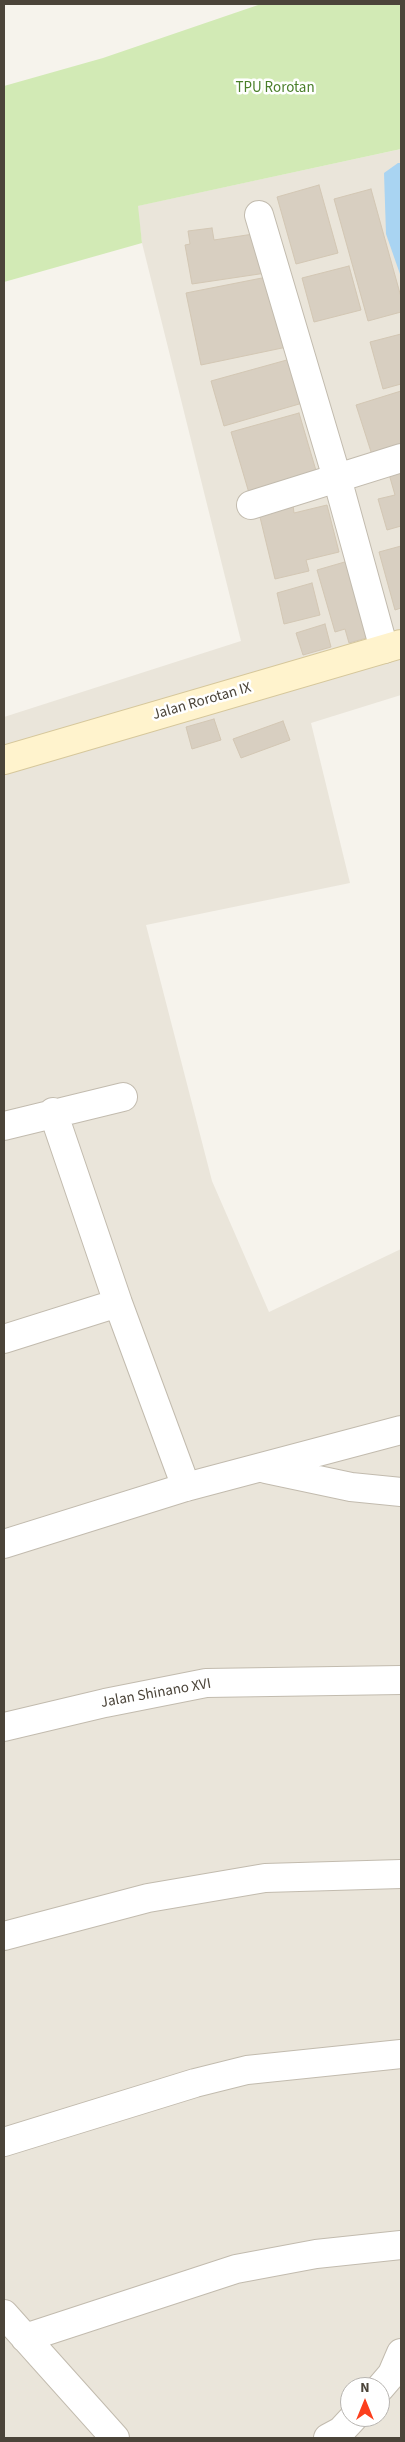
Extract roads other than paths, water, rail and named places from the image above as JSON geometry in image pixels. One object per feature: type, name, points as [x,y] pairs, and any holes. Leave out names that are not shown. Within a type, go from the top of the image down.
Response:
[{"type":"street","points":[[259,215],[337,478],[393,646]]},
{"type":"street","points":[[251,505],[401,458]]},
{"type":"street","name":"Jalan Rorotan IX","points":[[4,760],[393,646]]},
{"type":"street","points":[[4,1126],[53,1112],[123,1097]]},
{"type":"street","points":[[53,1112],[118,1304],[186,1487]]},
{"type":"street","points":[[4,1338],[118,1304]]},
{"type":"street","points":[[4,1544],[186,1487],[401,1430]]},
{"type":"street","points":[[262,1468],[351,1487],[401,1492]]},
{"type":"street","name":"Jalan Shinano XVI","points":[[4,1727],[105,1703],[206,1683],[401,1680]]},
{"type":"street","points":[[4,1936],[148,1898],[265,1878],[401,1874]]},
{"type":"street","points":[[4,2142],[195,2083],[247,2070],[401,2054]]},
{"type":"street","points":[[26,2338],[236,2269],[316,2254],[401,2245]]},
{"type":"street","points":[[4,2314],[115,2438]]},
{"type":"street","points":[[389,2377],[401,2353]]},
{"type":"street","points":[[328,2438],[345,2427]]},
{"type":"water","points":[[398,163],[401,163],[401,277],[386,234],[384,173]]},
{"type":"park label","name":"TPU Rorotan","points":[[275,89]]}]
